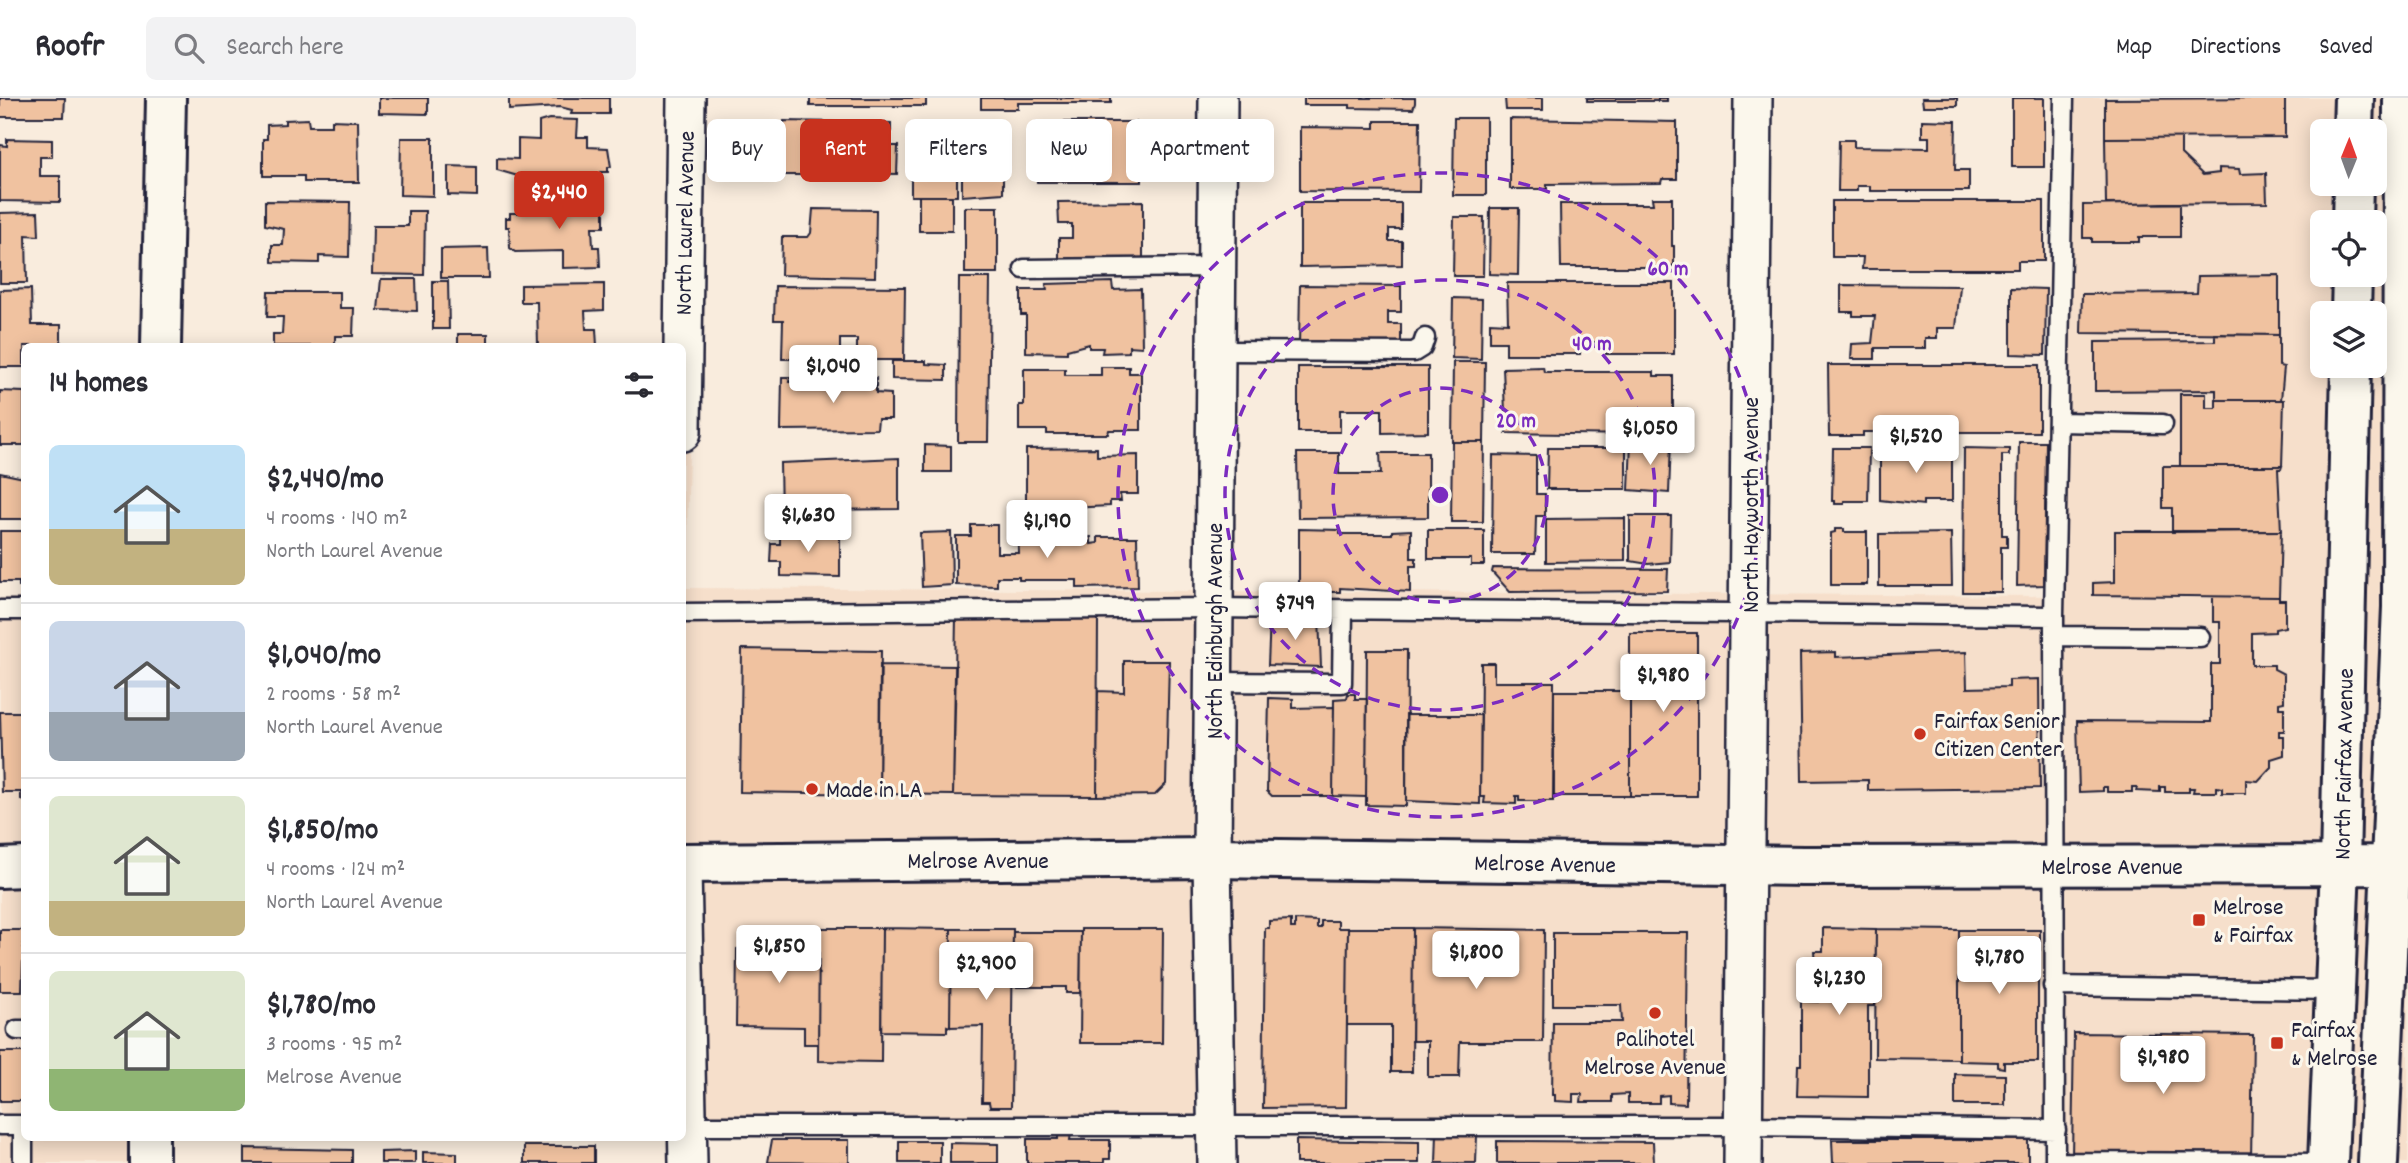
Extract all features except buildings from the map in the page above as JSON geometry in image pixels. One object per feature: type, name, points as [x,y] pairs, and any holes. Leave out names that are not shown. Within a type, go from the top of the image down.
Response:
[{"type":"main road","points":[[160,343],[166,98]]},
{"type":"main road","points":[[2353,119],[2354,98]]},
{"type":"main road","name":"North Fairfax Avenue","points":[[2378,1163],[2400,865],[2405,607],[2406,295],[2403,98]]},
{"type":"main road","name":"North Fairfax Avenue","points":[[2328,1163],[2340,865],[2351,378]]},
{"type":"main road","name":"Melrose Avenue","points":[[686,863],[1212,858],[2053,867],[2400,865]]},
{"type":"main road","points":[[0,868],[21,867]]},
{"type":"main road","points":[[149,1141],[149,1163]]},
{"type":"street","name":"North Laurel Avenue","points":[[683,343],[686,98]]},
{"type":"street","name":"North Edinburgh Avenue","points":[[1217,1163],[1212,858],[1218,98]]},
{"type":"street","name":"North Hayworth Avenue","points":[[1743,1163],[1753,98]]},
{"type":"street","points":[[686,1126],[688,1163]]},
{"type":"lane","points":[[2064,98],[2054,616],[2055,1163],[2328,1163]]},
{"type":"lane","points":[[1024,269],[1217,267]]},
{"type":"lane","points":[[1216,351],[1414,352],[1422,347],[1425,338]]},
{"type":"lane","points":[[2058,422],[2163,424]]},
{"type":"lane","points":[[686,613],[1214,608],[2054,616]]},
{"type":"lane","points":[[0,610],[21,610]]},
{"type":"lane","points":[[1213,682],[1342,683],[1343,610]]},
{"type":"lane","points":[[2054,636],[2200,637]]},
{"type":"lane","points":[[2053,986],[2334,990]]},
{"type":"lane","points":[[0,1125],[21,1125]]},
{"type":"lane","points":[[686,1126],[1744,1126],[2056,1130]]},
{"type":"lane","points":[[23,1163],[24,1141]]},
{"type":"shaded area","points":[[2062,98],[2408,98],[2408,1163],[2049,1163],[2050,1129],[686,1129],[686,588],[2058,596]]},
{"type":"shaded area","points":[[686,365],[691,365],[686,588]]},
{"type":"shaded area","points":[[0,598],[21,598],[21,1141],[152,1141],[152,1163],[0,1163]]},
{"type":"place","name":"Fairfax Senior Citizen Center","points":[[1920,734]]},
{"type":"place","name":"Made in LA","points":[[812,789]]},
{"type":"place","name":"Melrose & Fairfax","points":[[2199,920]]},
{"type":"place","name":"Palihotel Melrose Avenue","points":[[1655,1013]]},
{"type":"place","name":"Fairfax & Melrose","points":[[2277,1043]]}]
